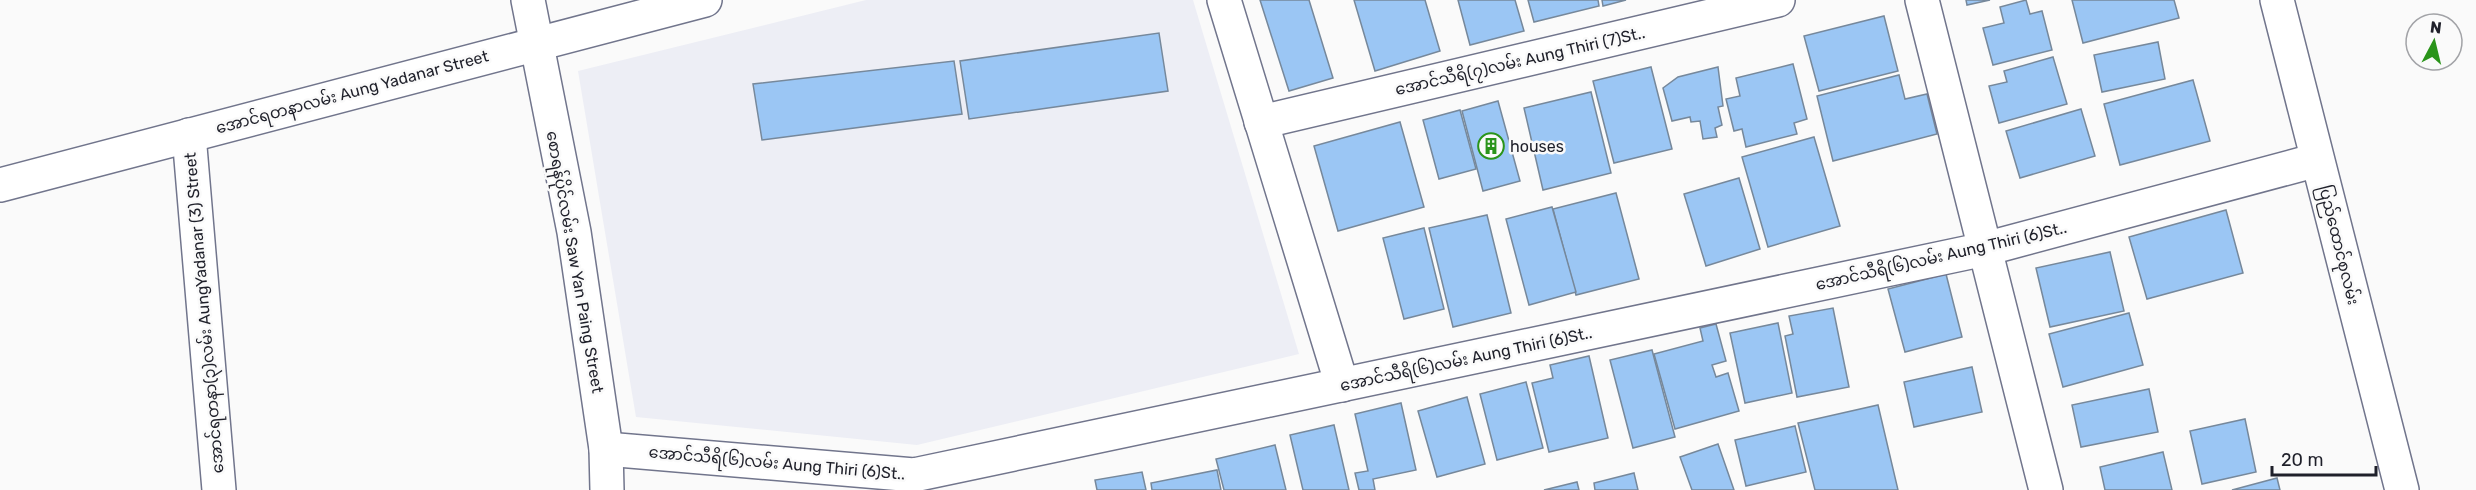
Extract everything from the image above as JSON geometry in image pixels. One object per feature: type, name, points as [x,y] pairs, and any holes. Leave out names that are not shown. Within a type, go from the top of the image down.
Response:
[{"type":"street","name":"စောရန်ပိုင်လမ်း Saw Yan Paing Street","points":[[528,0],[574,232],[606,449],[607,490]]},
{"type":"street","name":"အောင်ရတနာလမ်း Aung Yadanar Street","points":[[0,185],[705,0]]},
{"type":"street","points":[[1224,0],[1342,385]]},
{"type":"street","name":"အောင်သီရိ(၇)လမ်း Aung Thiri (7)St..","points":[[1262,122],[1778,0]]},
{"type":"street","points":[[1922,0],[2046,490]]},
{"type":"street","name":"ပြည်ထောင်စုလမ်း","points":[[2277,0],[2402,490]]},
{"type":"street","name":"အောင်ရတနာ(၃)လမ်း AungYadanar (3) Street","points":[[189,135],[219,490]]},
{"type":"street","name":"အောင်သီရိ(၆)လမ်း Aung Thiri (6)St..","points":[[606,449],[915,483],[1342,385],[1985,249],[2317,160]]},
{"type":"shaded area","points":[[866,0],[1193,0],[1299,354],[917,445],[636,417],[578,71]]},
{"type":"building","points":[[1260,0],[1309,0],[1333,78],[1289,91]]},
{"type":"building","points":[[1354,0],[1425,0],[1440,51],[1375,71]]},
{"type":"building","points":[[1458,0],[1515,0],[1524,31],[1470,45]]},
{"type":"building","points":[[1528,0],[1598,0],[1599,6],[1534,22]]},
{"type":"building","points":[[1602,0],[1626,0],[1603,6]]},
{"type":"building","points":[[1966,0],[1990,0],[1967,5]]},
{"type":"building","points":[[2026,0],[2030,14],[2042,11],[2052,50],[1993,65],[1983,28],[2004,23],[2000,7]]},
{"type":"building","points":[[2072,0],[2174,0],[2179,18],[2083,43]]},
{"type":"building","points":[[1884,16],[1898,71],[1819,91],[1804,36]]},
{"type":"building","points":[[1159,33],[1168,91],[969,119],[960,61]]},
{"type":"building","points":[[2158,42],[2165,79],[2102,92],[2094,55]]},
{"type":"building","points":[[2053,57],[2067,104],[1999,123],[1989,86],[2007,82],[2004,71]]},
{"type":"building","points":[[954,61],[962,114],[762,140],[753,84]]},
{"type":"building","points":[[1793,64],[1807,119],[1794,123],[1797,134],[1746,147],[1742,129],[1734,131],[1726,99],[1740,96],[1736,78]]},
{"type":"building","points":[[1651,67],[1672,149],[1614,163],[1593,81]]},
{"type":"building","points":[[1718,67],[1723,106],[1718,107],[1722,125],[1715,128],[1717,137],[1703,139],[1700,121],[1691,122],[1690,117],[1672,121],[1663,88],[1678,77]]},
{"type":"building","points":[[1899,75],[1905,99],[1927,94],[1937,134],[1833,161],[1817,96]]},
{"type":"building","points":[[2193,80],[2210,141],[2120,165],[2104,104]]},
{"type":"building","points":[[1591,92],[1611,173],[1543,190],[1524,108]]},
{"type":"building","name":"houses","points":[[1498,101],[1520,181],[1483,191],[1462,111]]},
{"type":"building","points":[[2081,109],[2095,156],[2020,178],[2006,131]]},
{"type":"building","points":[[1460,110],[1476,169],[1439,179],[1423,120]]},
{"type":"building","points":[[1400,122],[1424,207],[1338,231],[1314,146]]},
{"type":"building","points":[[1814,137],[1840,226],[1768,247],[1742,157]]},
{"type":"building","points":[[1739,178],[1760,249],[1706,266],[1684,194]]},
{"type":"building","points":[[1616,193],[1639,279],[1576,295],[1553,209]]},
{"type":"building","points":[[1552,207],[1576,292],[1529,305],[1506,219]]},
{"type":"building","points":[[2226,210],[2243,273],[2147,299],[2129,237]]},
{"type":"building","points":[[1487,215],[1511,313],[1453,327],[1429,228]]},
{"type":"building","points":[[1424,228],[1444,309],[1404,319],[1383,238]]},
{"type":"building","points":[[2110,252],[2124,311],[2050,327],[2036,268]]},
{"type":"building","points":[[1946,274],[1962,337],[1905,352],[1888,289]]},
{"type":"building","points":[[1833,308],[1849,387],[1797,397],[1785,336],[1793,334],[1789,316]]},
{"type":"building","points":[[2129,313],[2143,365],[2063,387],[2049,334]]},
{"type":"building","points":[[1778,323],[1792,393],[1745,403],[1730,333]]},
{"type":"building","points":[[1716,324],[1726,361],[1712,365],[1716,377],[1728,373],[1739,411],[1675,429],[1654,354],[1703,341],[1700,328]]},
{"type":"building","points":[[1652,350],[1675,437],[1633,448],[1610,360]]},
{"type":"building","points":[[1589,356],[1608,438],[1549,452],[1532,383],[1553,378],[1550,365]]},
{"type":"building","points":[[1972,367],[1982,412],[1914,427],[1904,382]]},
{"type":"building","points":[[1526,382],[1543,448],[1497,460],[1480,394]]},
{"type":"building","points":[[2149,389],[2158,432],[2081,447],[2072,405]]},
{"type":"building","points":[[1467,397],[1485,464],[1437,477],[1418,411]]},
{"type":"building","points":[[1401,403],[1416,470],[1373,479],[1375,490],[1359,490],[1355,473],[1368,471],[1355,414]]},
{"type":"building","points":[[1878,405],[1898,490],[1815,490],[1798,423]]},
{"type":"building","points":[[2245,419],[2256,472],[2202,484],[2190,431]]},
{"type":"building","points":[[1334,425],[1349,490],[1303,490],[1290,435]]},
{"type":"building","points":[[1795,426],[1806,472],[1746,486],[1735,440]]},
{"type":"building","points":[[1718,444],[1734,490],[1692,490],[1680,457]]},
{"type":"building","points":[[1275,445],[1286,490],[1224,490],[1216,459]]},
{"type":"building","points":[[2163,452],[2172,490],[2105,490],[2100,467]]},
{"type":"building","points":[[1217,470],[1221,490],[1152,490],[1151,483]]},
{"type":"building","points":[[1142,472],[1146,490],[1097,490],[1095,480]]},
{"type":"building","points":[[1634,473],[1638,490],[1595,490],[1594,483]]},
{"type":"building","points":[[2277,478],[2280,490],[2232,490]]},
{"type":"building","points":[[1577,482],[1579,490],[1544,490]]},
{"type":"place","name":"houses","points":[[1491,146]]}]
